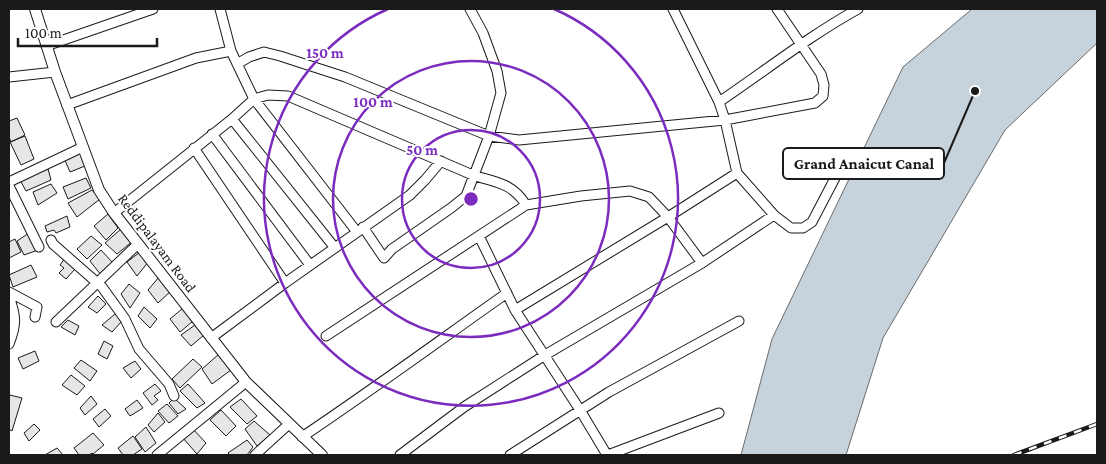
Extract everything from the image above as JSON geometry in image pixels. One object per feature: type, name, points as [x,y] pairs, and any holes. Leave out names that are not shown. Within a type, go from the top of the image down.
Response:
[{"type":"street","name":"Reddipalayam Road","points":[[35,9],[67,106],[99,190],[114,213],[246,382],[322,455]]},
{"type":"street","points":[[46,46],[153,9]]},
{"type":"street","points":[[220,9],[231,51],[254,99],[384,258],[392,249],[466,196],[489,136],[501,93],[497,71],[483,33],[470,9]]},
{"type":"street","points":[[673,9],[719,102],[737,172],[774,215],[791,228],[803,228],[812,222],[846,157]]},
{"type":"street","points":[[237,64],[248,57],[264,52],[280,56],[345,77],[489,136],[519,140],[725,120],[815,103],[824,96],[821,74],[777,9]]},
{"type":"street","points":[[719,102],[767,70],[801,44],[858,9]]},
{"type":"street","points":[[67,106],[196,58],[231,51]]},
{"type":"street","points":[[9,76],[55,72]]},
{"type":"street","points":[[114,213],[232,119],[254,99],[268,95],[288,96],[475,176],[507,185],[520,195],[526,205]]},
{"type":"street","points":[[232,119],[335,248]]},
{"type":"street","points":[[212,134],[310,265]]},
{"type":"street","points":[[9,182],[83,147]]},
{"type":"street","points":[[194,148],[285,283]]},
{"type":"street","points":[[211,338],[310,265],[410,195],[426,180],[441,161]]},
{"type":"street","points":[[515,310],[668,217],[737,172]]},
{"type":"street","points":[[9,186],[39,247]]},
{"type":"street","points":[[326,336],[526,205],[630,190],[649,196],[668,217],[702,264]]},
{"type":"street","points":[[400,455],[464,407],[545,355],[702,264],[774,215]]},
{"type":"street","points":[[479,236],[515,310],[608,455],[719,413]]},
{"type":"street","points":[[51,240],[53,244],[98,283],[125,318],[139,349],[169,384],[174,396]]},
{"type":"street","points":[[56,322],[138,244]]},
{"type":"street","points":[[9,292],[37,307],[36,317]]},
{"type":"street","points":[[302,437],[373,390],[421,353],[507,293]]},
{"type":"street","points":[[9,296],[13,334],[9,344]]},
{"type":"street","points":[[510,455],[609,392],[739,321]]},
{"type":"street","points":[[156,455],[246,382]]},
{"type":"street","points":[[254,455],[289,424]]},
{"type":"shaded area","points":[[972,9],[1097,9],[1097,43],[1005,130],[883,338],[846,455],[741,455],[772,339],[903,67]]},
{"type":"building","points":[[17,118],[25,135],[11,142],[9,137],[9,121]]},
{"type":"building","points":[[25,136],[34,159],[21,165],[10,142]]},
{"type":"building","points":[[80,151],[85,166],[70,172],[64,158]]},
{"type":"building","points":[[48,169],[51,180],[26,191],[20,180]]},
{"type":"building","points":[[86,178],[91,188],[68,199],[63,187]]},
{"type":"building","points":[[51,184],[57,193],[38,205],[33,192]]},
{"type":"building","points":[[92,190],[100,199],[77,217],[68,203]]},
{"type":"building","points":[[108,214],[118,228],[106,240],[94,226]]},
{"type":"building","points":[[67,216],[70,227],[56,233],[54,230],[47,232],[45,226]]},
{"type":"building","points":[[121,229],[133,241],[117,254],[105,243]]},
{"type":"building","points":[[29,233],[38,250],[24,255],[17,241]]},
{"type":"building","points":[[91,236],[102,245],[87,259],[77,249]]},
{"type":"building","points":[[15,239],[21,252],[9,258],[9,242]]},
{"type":"building","points":[[101,250],[113,263],[101,275],[90,261]]},
{"type":"building","points":[[140,252],[149,261],[137,276],[127,262]]},
{"type":"building","points":[[65,258],[76,268],[66,279],[59,273],[64,268],[60,265]]},
{"type":"building","points":[[31,265],[37,277],[13,287],[9,275]]},
{"type":"building","points":[[159,277],[171,291],[158,303],[148,290]]},
{"type":"building","points":[[129,284],[140,293],[130,308],[121,294]]},
{"type":"building","points":[[98,296],[106,304],[97,313],[88,307]]},
{"type":"building","points":[[144,307],[157,319],[150,328],[138,316]]},
{"type":"building","points":[[183,308],[193,321],[180,332],[170,319]]},
{"type":"building","points":[[115,314],[122,321],[112,332],[102,325]]},
{"type":"building","points":[[68,320],[79,326],[75,335],[61,327]]},
{"type":"building","points":[[195,325],[204,335],[191,346],[181,335]]},
{"type":"building","points":[[104,341],[113,346],[107,359],[98,354]]},
{"type":"building","points":[[35,351],[39,361],[23,369],[18,358]]},
{"type":"building","points":[[219,354],[231,370],[212,384],[202,369]]},
{"type":"building","points":[[193,359],[202,367],[180,388],[172,379]]},
{"type":"building","points":[[81,360],[97,371],[90,381],[74,368]]},
{"type":"building","points":[[135,361],[141,369],[131,378],[123,368]]},
{"type":"building","points":[[71,375],[85,386],[77,395],[62,385]]},
{"type":"building","points":[[155,384],[161,391],[154,396],[158,400],[152,405],[143,393]]},
{"type":"building","points":[[188,384],[205,403],[197,408],[180,391]]},
{"type":"building","points":[[10,395],[22,398],[12,431],[9,429]]},
{"type":"building","points":[[91,396],[97,404],[85,415],[80,408]]},
{"type":"building","points":[[174,398],[186,409],[178,414],[169,403]]},
{"type":"building","points":[[241,399],[257,416],[247,424],[230,407]]},
{"type":"building","points":[[137,400],[143,408],[130,416],[125,409]]},
{"type":"building","points":[[167,404],[178,416],[169,423],[158,411]]},
{"type":"building","points":[[105,409],[111,416],[99,427],[93,419]]},
{"type":"building","points":[[221,410],[236,426],[226,436],[210,420]]},
{"type":"building","points":[[158,413],[165,422],[154,432],[148,425]]},
{"type":"building","points":[[254,421],[270,435],[257,446],[245,429]]},
{"type":"building","points":[[34,424],[40,430],[29,441],[24,433]]},
{"type":"building","points":[[146,427],[156,443],[145,452],[135,437]]},
{"type":"building","points":[[192,428],[206,443],[197,454],[182,437]]},
{"type":"building","points":[[93,433],[104,445],[93,454],[79,455],[74,448]]},
{"type":"building","points":[[133,436],[142,449],[133,455],[123,455],[118,448]]},
{"type":"building","points":[[247,440],[253,447],[247,455],[230,455],[228,453]]},
{"type":"building","points":[[57,448],[63,455],[45,455]]},
{"type":"railway","points":[[1014,455],[1097,424]]},
{"type":"place","name":"Grand Anaicut Canal","points":[[975,91]]}]
